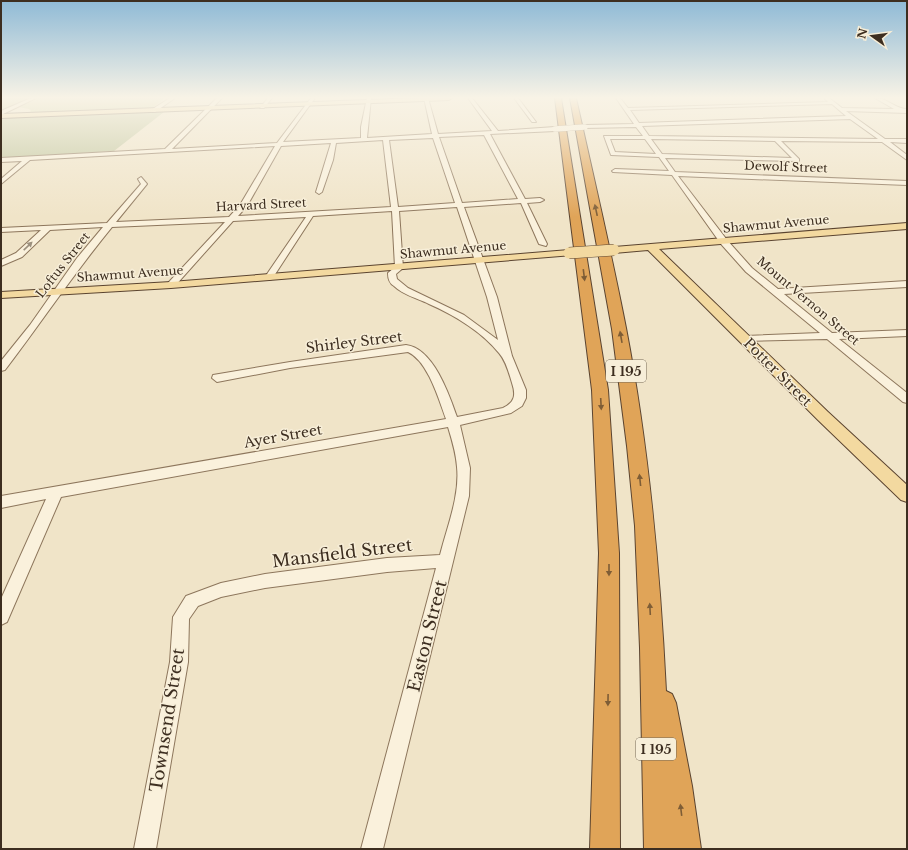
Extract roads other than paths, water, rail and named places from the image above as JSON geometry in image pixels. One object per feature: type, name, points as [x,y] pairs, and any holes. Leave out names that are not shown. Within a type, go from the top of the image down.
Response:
[{"type":"highway","name":"I 195","points":[[564,138],[600,390],[609,553],[605,849]]},
{"type":"highway","name":"I 195","points":[[581,138],[619,329],[629,393],[645,526],[652,648],[659,849]]},
{"type":"highway","points":[[652,648],[678,786],[686,849]]},
{"type":"highway","points":[[600,849],[606,784]]},
{"type":"main road","name":"Shawmut Avenue","points":[[1,295],[171,285],[399,268],[907,226]]},
{"type":"main road","name":"Potter Street","points":[[651,247],[907,496]]},
{"type":"street","points":[[168,150],[180,138]]},
{"type":"street","points":[[171,285],[244,206],[283,138]]},
{"type":"street","points":[[386,138],[395,209],[399,268],[392,274],[396,284],[458,316],[489,338],[507,357]]},
{"type":"street","points":[[1,160],[391,138]]},
{"type":"street","points":[[436,138],[478,261],[492,296],[507,357]]},
{"type":"street","points":[[489,138],[523,201],[543,244]]},
{"type":"street","points":[[606,138],[613,154],[797,160],[776,139]]},
{"type":"street","name":"Mount Vernon Street","points":[[648,138],[724,242],[749,270],[829,337],[907,399]]},
{"type":"street","points":[[690,138],[907,141]]},
{"type":"street","points":[[879,138],[907,158]]},
{"type":"street","points":[[319,192],[330,160],[334,141]]},
{"type":"street","points":[[1,182],[29,158]]},
{"type":"street","name":"Dewolf Street","points":[[615,171],[907,183]]},
{"type":"street","name":"Loftus Street","points":[[1,368],[33,327],[56,292],[80,260],[144,184],[141,179]]},
{"type":"street","name":"Harvard Street","points":[[1,230],[232,219],[540,200]]},
{"type":"street","points":[[269,277],[311,214]]},
{"type":"street","points":[[1,263],[19,255],[48,228]]},
{"type":"street","points":[[775,292],[907,284]]},
{"type":"street","points":[[746,339],[907,333]]},
{"type":"street","name":"Shirley Street","points":[[217,378],[290,365],[399,349],[410,349],[421,356],[431,369],[452,422]]},
{"type":"street","name":"Ayer Street","points":[[1,502],[497,414],[518,404],[521,399],[519,386],[507,357]]},
{"type":"street","name":"Easton Street","points":[[372,849],[413,693],[445,561],[460,511],[464,481],[462,458],[452,422]]},
{"type":"street","points":[[1,617],[56,492]]},
{"type":"street","name":"Mansfield Street","points":[[244,585],[387,565],[445,561]]},
{"type":"street","name":"Townsend Street","points":[[145,849],[179,662],[181,616],[187,605],[197,597],[244,585]]}]
